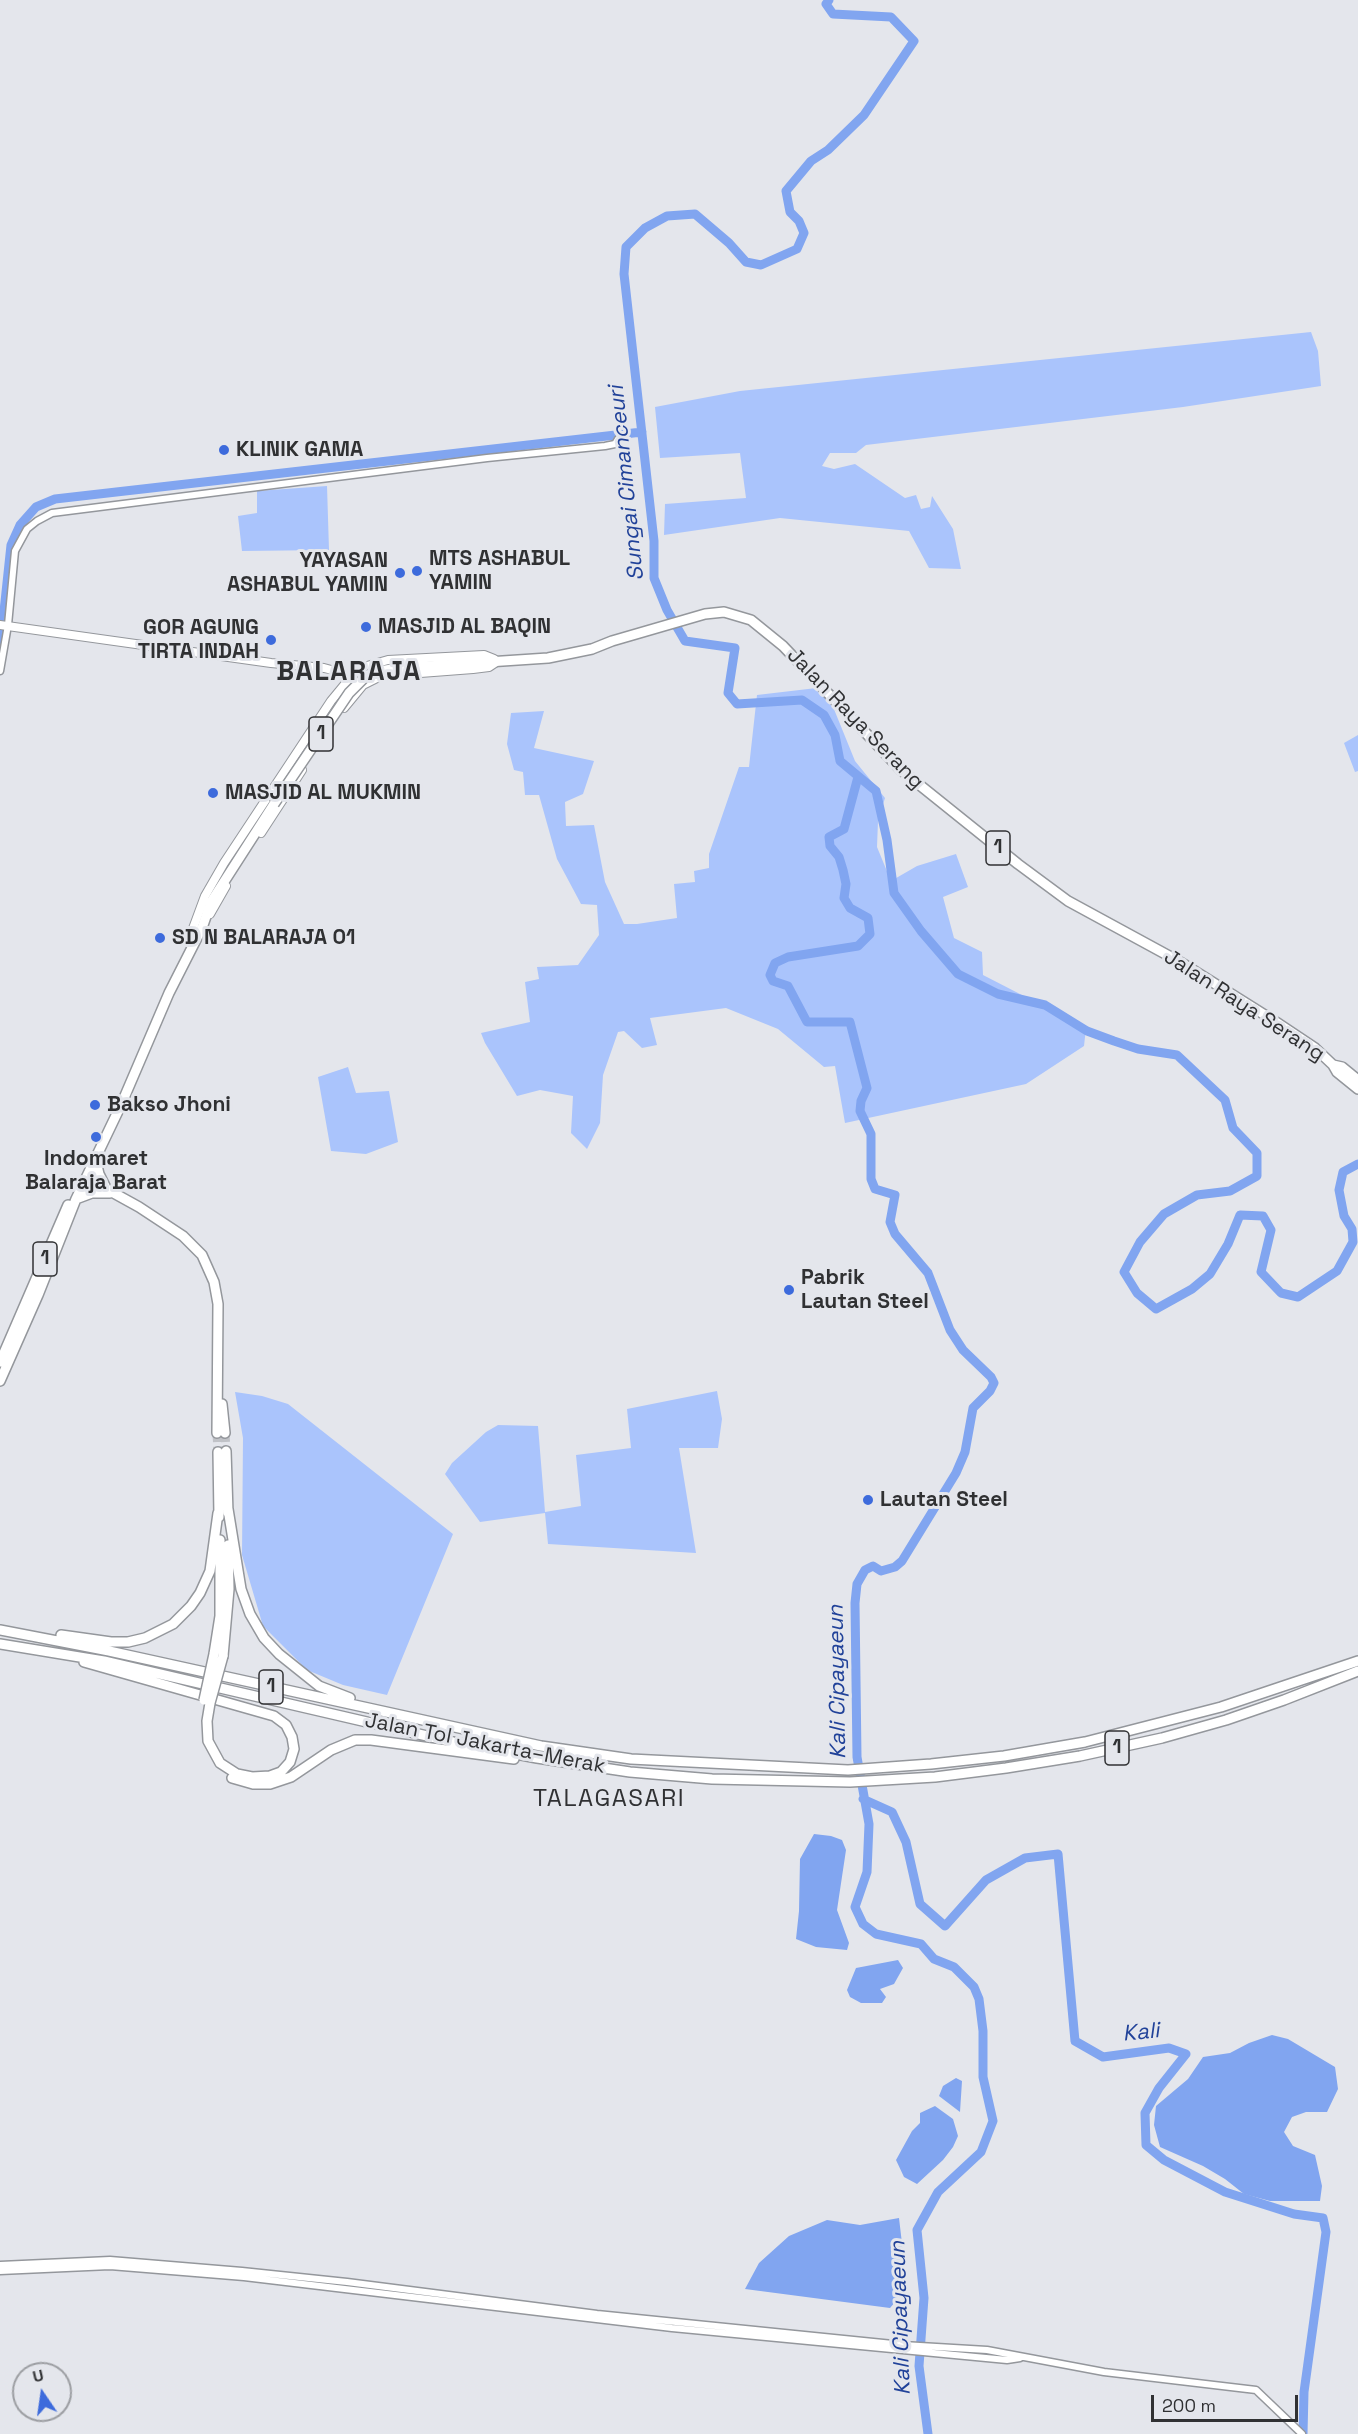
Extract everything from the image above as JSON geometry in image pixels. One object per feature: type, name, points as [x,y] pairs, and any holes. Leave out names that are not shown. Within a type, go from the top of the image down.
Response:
[{"type":"highway","name":"Jalan Raya Serang","points":[[0,1362],[209,901],[236,853],[354,680],[364,672],[383,665],[548,658],[690,619],[724,612],[751,620],[783,645],[901,770],[1018,864],[1068,901],[1217,984],[1315,1048],[1337,1072],[1358,1089]]},
{"type":"highway","name":"Jalan Raya Serang","points":[[1333,1065],[1342,1067],[1358,1080]]},
{"type":"highway","points":[[93,1159],[108,1190]]},
{"type":"highway","points":[[79,1191],[92,1193],[108,1190]]},
{"type":"highway","points":[[79,1191],[108,1190],[139,1207],[183,1236],[205,1261],[214,1282],[218,1304],[218,1384],[221,1433]]},
{"type":"highway","name":"Jalan Raya Serang","points":[[0,1381],[49,1258]]},
{"type":"highway","points":[[222,1451],[223,1511],[229,1589],[219,1655],[202,1731],[208,1755],[216,1765],[232,1778],[253,1784],[270,1784],[291,1776],[331,1750],[355,1740],[371,1740],[518,1760],[537,1758]]},
{"type":"highway","points":[[0,1630],[120,1642],[145,1638],[173,1624],[200,1593],[210,1570],[223,1511]]},
{"type":"highway","points":[[223,1511],[250,1614],[264,1638],[297,1670],[319,1686],[338,1695],[542,1746]]},
{"type":"highway","name":"Jalan Tol Jakarta–Merak","points":[[0,1630],[109,1651],[542,1746],[631,1759],[848,1770],[1004,1756],[1086,1742],[1221,1707],[1358,1660]]},
{"type":"highway","name":"Jalan Tol Jakarta–Merak","points":[[0,1644],[104,1661],[453,1742],[537,1758],[630,1772],[712,1779],[850,1782],[936,1777],[1080,1756],[1162,1738],[1284,1700],[1358,1671]]},
{"type":"highway","points":[[46,1651],[274,1716],[286,1725],[292,1737],[294,1749],[290,1762],[281,1772],[270,1776],[252,1777],[237,1773],[220,1763],[208,1741],[207,1702]]},
{"type":"highway","points":[[630,1772],[631,1759]]},
{"type":"main road","points":[[5,625],[335,670],[362,668],[377,662],[402,658],[484,656],[494,661],[489,667],[392,674],[372,679],[356,691],[230,879],[190,944]]},
{"type":"main road","points":[[190,944],[205,896],[331,701],[362,668]]},
{"type":"main road","points":[[335,670],[349,680],[356,691]]},
{"type":"main road","points":[[331,701],[334,710],[341,712]]},
{"type":"main road","points":[[275,788],[280,794],[287,793]]},
{"type":"street","points":[[0,671],[15,550],[27,529],[52,513],[487,458],[605,446],[615,444],[618,439]]},
{"type":"street","points":[[0,2265],[110,2260],[242,2271],[597,2314],[903,2347]]},
{"type":"street","points":[[0,2271],[110,2266],[244,2277],[545,2314],[921,2348],[1007,2360],[1023,2358],[1104,2372],[1256,2390],[1301,2433]]},
{"type":"shaded area","points":[[1311,332],[1318,351],[1321,386],[1183,407],[866,445],[856,453],[830,453],[822,466],[834,469],[855,464],[905,498],[916,495],[921,509],[930,507],[932,496],[953,529],[961,569],[929,568],[909,531],[780,518],[664,535],[665,504],[746,498],[740,453],[660,458],[655,407],[740,391]]},
{"type":"shaded area","points":[[327,486],[329,550],[242,551],[238,516],[257,513],[257,491]]},
{"type":"shaded area","points":[[825,687],[855,761],[885,798],[878,821],[877,847],[891,881],[917,866],[956,854],[968,887],[943,897],[954,938],[982,952],[983,975],[1086,1028],[1084,1046],[1026,1084],[845,1123],[835,1066],[824,1067],[778,1029],[726,1008],[650,1018],[657,1045],[642,1048],[624,1031],[618,1032],[603,1075],[600,1123],[587,1149],[571,1133],[573,1096],[540,1090],[517,1096],[481,1033],[530,1022],[525,982],[539,979],[537,967],[578,965],[599,935],[597,905],[581,904],[557,859],[539,795],[525,795],[523,772],[514,770],[507,744],[511,713],[544,711],[534,748],[594,761],[583,794],[565,802],[566,826],[594,825],[605,882],[624,924],[637,924],[677,918],[674,884],[695,882],[694,871],[709,868],[709,854],[739,767],[749,767],[757,695]]},
{"type":"shaded area","points":[[1358,735],[1358,771],[1355,772],[1344,743]]},
{"type":"shaded area","points":[[348,1067],[356,1093],[389,1091],[398,1142],[366,1154],[331,1151],[318,1077]]},
{"type":"shaded area","points":[[717,1391],[722,1419],[718,1448],[679,1448],[696,1553],[548,1544],[545,1513],[480,1522],[445,1474],[452,1463],[486,1432],[498,1425],[538,1426],[545,1512],[581,1506],[576,1455],[631,1448],[627,1409]]},
{"type":"shaded area","points":[[235,1392],[262,1396],[288,1404],[453,1534],[387,1695],[343,1685],[307,1670],[263,1626],[242,1555],[243,1438]]},
{"type":"shaded area","points":[[814,1834],[842,1840],[846,1850],[837,1910],[849,1943],[847,1950],[816,1947],[796,1939],[800,1859]]},
{"type":"shaded area","points":[[898,1960],[903,1968],[894,1984],[880,1989],[886,1997],[882,2003],[861,2003],[850,1997],[847,1990],[856,1968]]},
{"type":"shaded area","points":[[1272,2035],[1288,2039],[1335,2067],[1338,2089],[1327,2112],[1306,2112],[1292,2117],[1284,2132],[1293,2146],[1315,2155],[1322,2186],[1320,2201],[1270,2201],[1244,2194],[1203,2166],[1160,2147],[1154,2125],[1156,2106],[1188,2079],[1203,2057],[1230,2053]]},
{"type":"shaded area","points":[[956,2078],[962,2081],[960,2112],[939,2096],[943,2086]]},
{"type":"shaded area","points":[[935,2106],[953,2119],[958,2136],[943,2160],[917,2184],[904,2177],[896,2160],[912,2131],[920,2123],[920,2113]]},
{"type":"shaded area","points":[[899,2218],[903,2252],[901,2276],[896,2301],[890,2308],[745,2289],[759,2263],[789,2236],[827,2220],[860,2225]]},
{"type":"waterway","name":"Sungai Cimanceuri","points":[[829,0],[826,4],[833,14],[891,17],[914,41],[864,115],[828,150],[811,161],[786,191],[790,212],[799,221],[804,233],[797,249],[761,265],[746,262],[729,243],[695,214],[667,216],[645,228],[626,247],[624,274],[654,541],[654,578],[667,610],[685,641],[735,648],[728,693],[737,704],[802,700],[824,715],[835,735],[840,761],[876,791],[887,840],[894,893],[921,931],[958,974],[998,994],[1045,1005],[1087,1031],[1114,1041],[1138,1049],[1177,1055],[1225,1100],[1233,1128],[1257,1153],[1257,1176],[1230,1191],[1197,1195],[1164,1214],[1140,1242],[1124,1272],[1137,1293],[1156,1309],[1192,1289],[1210,1274],[1228,1244],[1240,1215],[1263,1216],[1271,1230],[1261,1272],[1281,1293],[1298,1297],[1337,1271],[1353,1242],[1352,1229],[1344,1216],[1339,1190],[1343,1172],[1358,1164]]},
{"type":"waterway","points":[[0,649],[11,545],[20,525],[36,507],[55,499],[642,432]]},
{"type":"waterway","name":"Kali Cipayaeun","points":[[858,777],[844,829],[829,837],[830,846],[839,857],[843,870],[846,884],[844,898],[850,908],[868,918],[870,934],[858,946],[788,957],[775,963],[770,975],[773,981],[788,986],[807,1022],[850,1022],[867,1088],[861,1101],[860,1111],[871,1134],[871,1179],[875,1189],[895,1195],[890,1222],[895,1234],[928,1273],[950,1330],[963,1350],[991,1377],[994,1383],[990,1391],[973,1408],[965,1452],[956,1473],[902,1561],[895,1567],[881,1571],[873,1566],[865,1570],[857,1584],[855,1603],[857,1757],[869,1824],[867,1872],[855,1907],[863,1924],[876,1934],[921,1944],[934,1959],[954,1967],[974,1987],[979,1999],[983,2031],[983,2077],[993,2121],[981,2152],[938,2192],[917,2230],[924,2298],[919,2366],[928,2434]]},
{"type":"waterway","name":"Kali","points":[[863,1799],[892,1812],[906,1842],[920,1904],[945,1926],[986,1880],[1025,1858],[1058,1854],[1075,2041],[1103,2057],[1169,2048],[1186,2054],[1159,2088],[1145,2113],[1146,2145],[1164,2160],[1225,2192],[1294,2214],[1323,2218],[1326,2232],[1304,2392],[1303,2434]]},
{"type":"tunnel","points":[[217,1433],[218,1452]]},
{"type":"tunnel","points":[[225,1433],[226,1451]]},
{"type":"place","name":"KLINIK GAMA","points":[[224,450]]},
{"type":"place","name":"MTS ASHABUL YAMIN","points":[[417,571]]},
{"type":"place","name":"YAYASAN ASHABUL YAMIN","points":[[400,573]]},
{"type":"place","name":"MASJID AL BAQIN","points":[[366,627]]},
{"type":"place","name":"GOR AGUNG TIRTA INDAH","points":[[271,640]]},
{"type":"place","name":"MASJID AL MUKMIN","points":[[213,793]]},
{"type":"place","name":"SD N BALARAJA 01","points":[[160,938]]},
{"type":"place","name":"Bakso Jhoni","points":[[95,1105]]},
{"type":"place","name":"Indomaret Balaraja Barat","points":[[96,1137]]},
{"type":"place","name":"Pabrik Lautan Steel","points":[[789,1290]]},
{"type":"place","name":"Lautan Steel","points":[[868,1500]]},
{"type":"district","name":"BALARAJA","points":[[349,673]]},
{"type":"district","name":"TALAGASARI","points":[[609,1799]]}]
